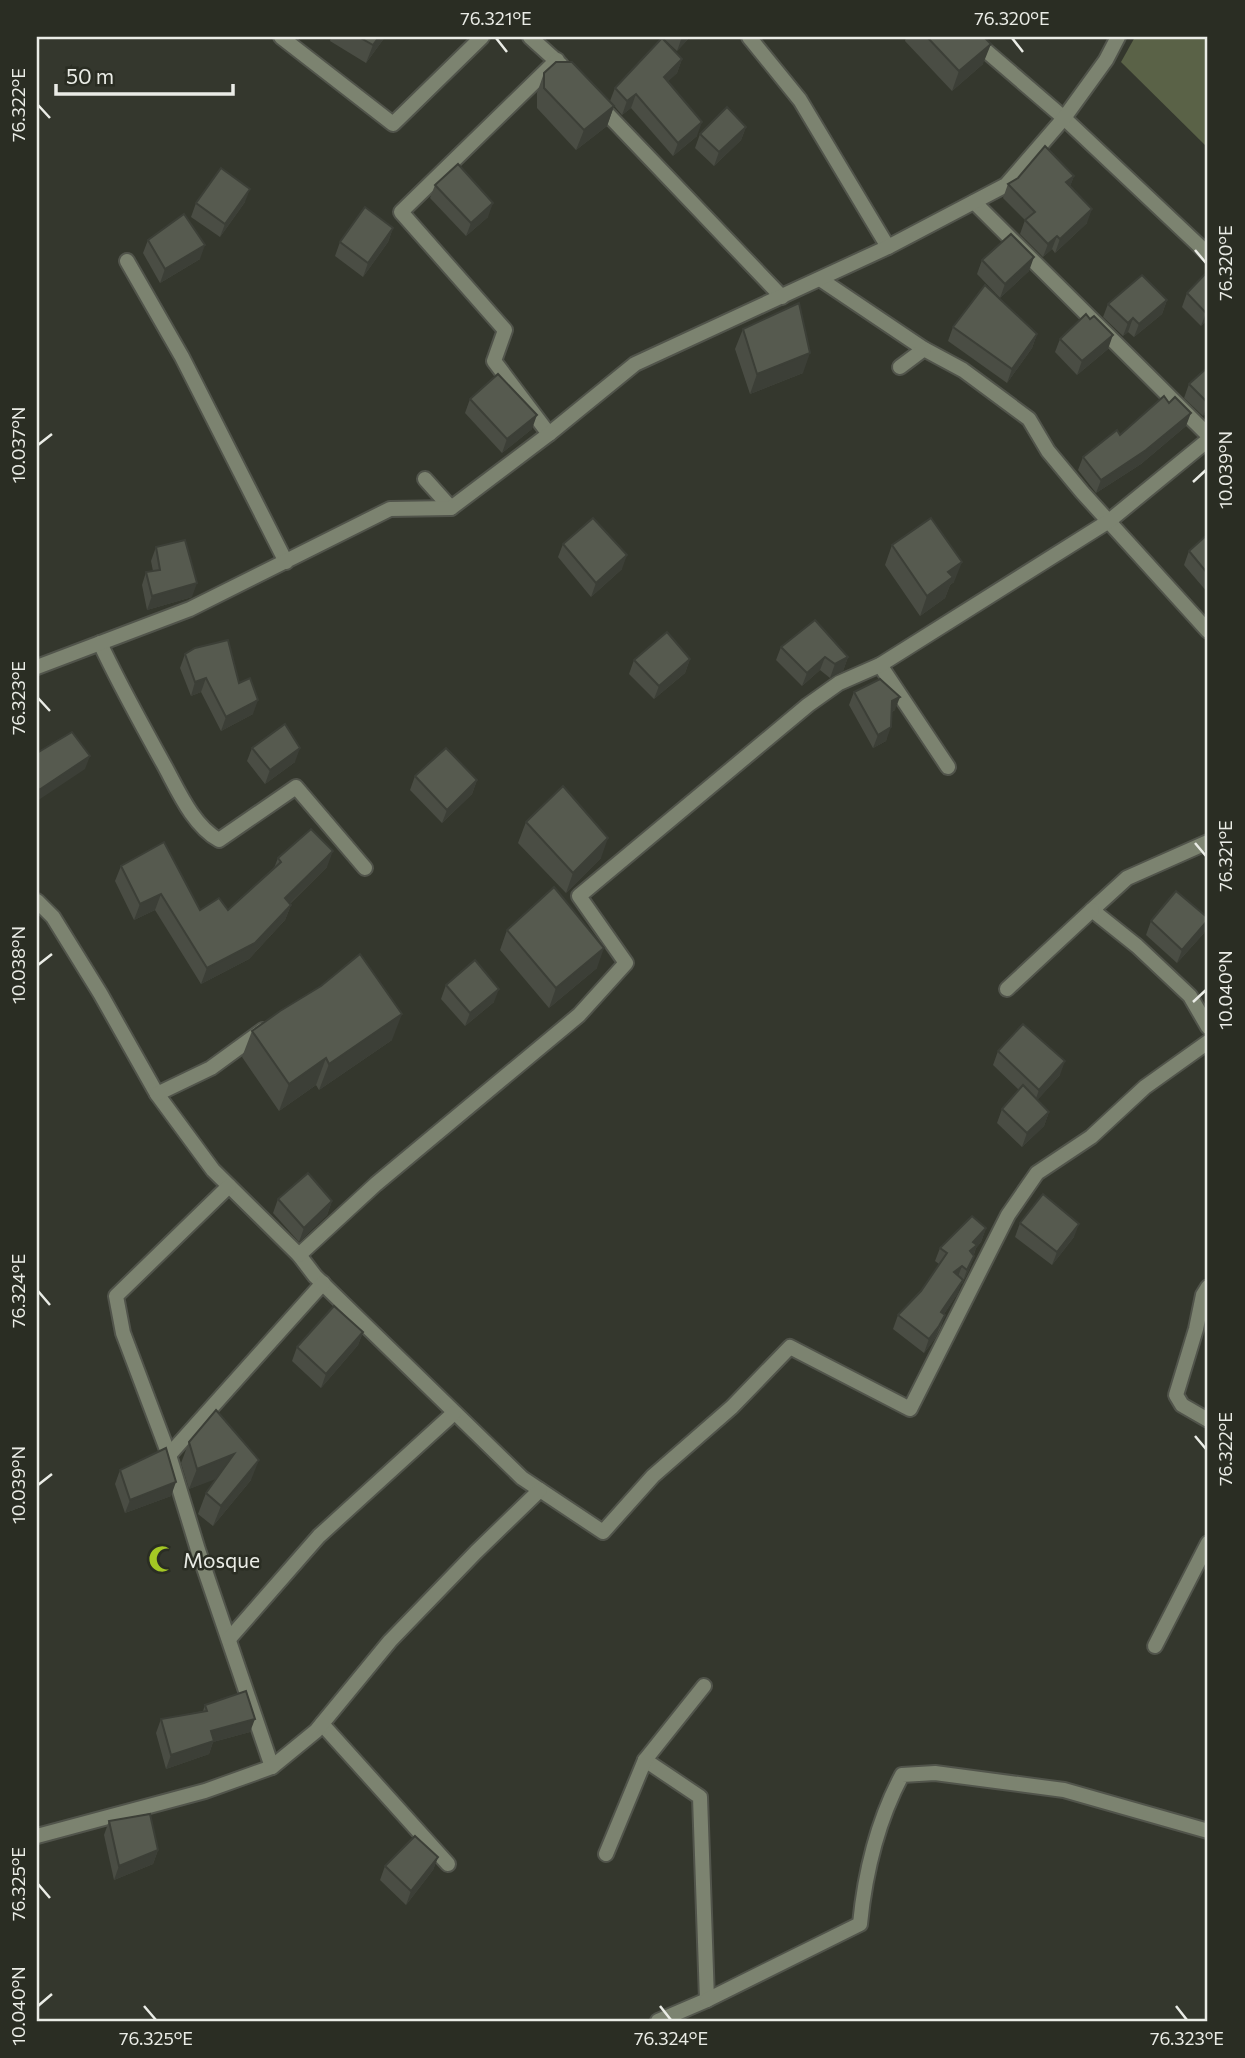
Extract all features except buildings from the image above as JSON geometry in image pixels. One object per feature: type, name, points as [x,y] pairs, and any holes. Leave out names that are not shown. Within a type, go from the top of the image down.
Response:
[{"type":"street","points":[[281,37],[393,124],[482,37]]},
{"type":"street","points":[[530,37],[557,60],[782,297]]},
{"type":"street","points":[[749,37],[800,100],[888,247]]},
{"type":"street","points":[[970,37],[1063,118],[1208,254]]},
{"type":"street","points":[[37,667],[190,609],[390,509],[451,508],[549,434],[635,364],[888,247],[1006,185],[1063,118],[1106,60],[1118,37]]},
{"type":"street","points":[[549,434],[494,362],[505,330],[401,212],[557,60]]},
{"type":"street","points":[[299,1255],[376,1184],[579,1015],[626,963],[579,896],[808,705],[839,683],[880,665],[1109,521],[1208,438],[974,202]]},
{"type":"street","points":[[127,261],[183,357],[286,562]]},
{"type":"street","points":[[820,279],[923,349],[963,370],[1029,419],[1048,451],[1109,521],[1205,622]]},
{"type":"street","points":[[900,367],[923,349]]},
{"type":"street","points":[[425,479],[451,508]]},
{"type":"street","points":[[100,643],[122,690],[188,808],[210,836],[219,840],[296,787],[365,868]]},
{"type":"street","points":[[880,665],[948,767]]},
{"type":"street","points":[[1007,989],[1126,878],[1208,842]]},
{"type":"street","points":[[37,901],[52,917],[100,992],[157,1094],[213,1170],[299,1255],[323,1283],[522,1478],[603,1532],[653,1476],[732,1407],[790,1347],[909,1409],[1007,1215],[1037,1173],[1091,1137],[1145,1087],[1208,1042]]},
{"type":"street","points":[[1092,909],[1137,946],[1190,996],[1208,1027]]},
{"type":"street","points":[[157,1094],[211,1068],[273,1023]]},
{"type":"street","points":[[229,1186],[116,1296],[123,1333],[169,1455],[272,1767]]},
{"type":"street","points":[[169,1455],[323,1283]]},
{"type":"street","points":[[1208,1287],[1203,1296],[1176,1395],[1182,1405],[1208,1420]]},
{"type":"street","points":[[229,1639],[319,1536],[454,1413]]},
{"type":"street","points":[[37,1836],[205,1791],[272,1767],[316,1731],[390,1641],[540,1490]]},
{"type":"street","points":[[1155,1646],[1208,1543]]},
{"type":"street","points":[[606,1854],[645,1760],[704,1686]]},
{"type":"street","points":[[322,1724],[448,1864]]},
{"type":"street","points":[[645,1760],[700,1797],[707,2000]]},
{"type":"street","points":[[658,2021],[707,2000],[860,1924],[864,1881],[892,1793],[902,1775],[935,1773],[1063,1790],[1208,1831]]},
{"type":"green space","points":[[1135,37],[1208,37],[1208,148],[1121,62]]},
{"type":"place","name":"Mosque","points":[[162,1559]]}]
